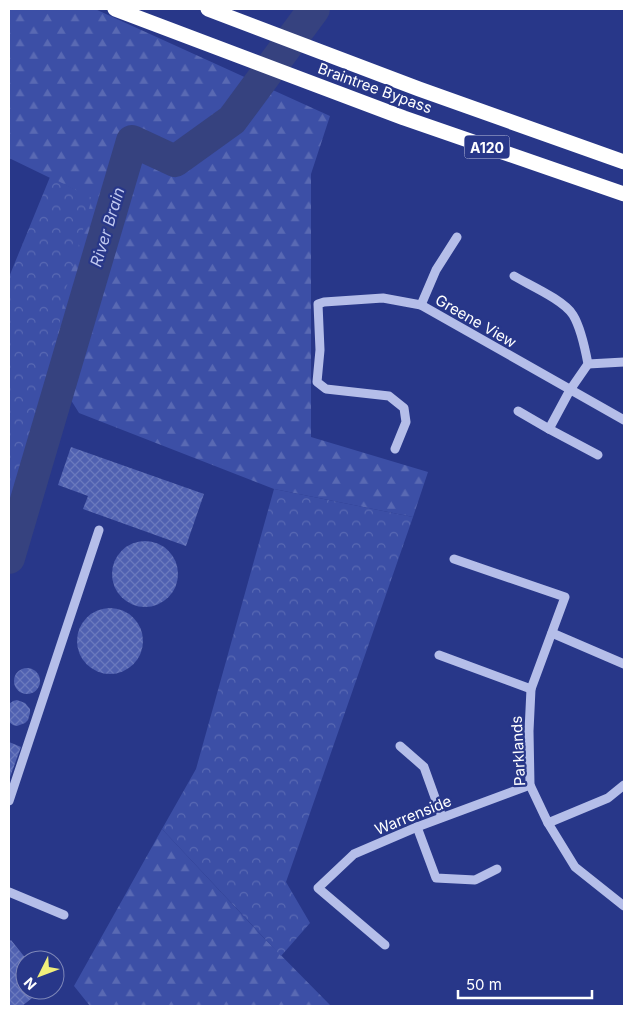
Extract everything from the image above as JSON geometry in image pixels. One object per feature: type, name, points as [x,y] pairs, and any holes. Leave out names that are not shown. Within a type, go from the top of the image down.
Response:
[{"type":"highway","name":"Braintree Bypass","points":[[115,9],[404,118],[624,194]]},
{"type":"highway","name":"Braintree Bypass","points":[[208,9],[419,89],[624,162]]},
{"type":"street","points":[[421,305],[436,270],[457,237]]},
{"type":"street","points":[[514,276],[562,303],[572,314],[584,346],[588,364],[570,390],[549,429]]},
{"type":"street","name":"Greene View","points":[[395,449],[406,422],[404,408],[389,396],[326,389],[317,382],[320,350],[318,304],[383,298],[421,305],[624,420]]},
{"type":"street","points":[[588,364],[624,362]]},
{"type":"street","points":[[518,411],[598,455]]},
{"type":"street","points":[[9,801],[99,530]]},
{"type":"street","name":"Parklands","points":[[454,559],[565,597],[531,689],[529,731],[530,785],[548,823],[575,867],[624,906]]},
{"type":"street","points":[[552,633],[624,664]]},
{"type":"street","points":[[439,654],[531,689]]},
{"type":"street","points":[[400,746],[424,767],[442,817]]},
{"type":"street","name":"Warrenside","points":[[385,945],[318,888],[354,854],[416,827],[530,785]]},
{"type":"street","points":[[548,823],[608,798],[624,785]]},
{"type":"street","points":[[416,827],[436,878],[475,880],[497,869]]},
{"type":"street","points":[[9,892],[64,915]]},
{"type":"green space","points":[[9,9],[95,9],[330,116],[311,174],[311,437],[428,472],[413,517],[274,489],[79,413],[51,368],[75,190],[9,158]]},
{"type":"green space","points":[[50,177],[92,198],[65,293],[42,420],[9,534],[9,277]]},
{"type":"green space","points":[[274,489],[413,517],[286,882],[310,923],[281,956],[162,829],[196,769]]},
{"type":"green space","points":[[162,829],[262,936],[331,1006],[90,1006],[74,986]]},
{"type":"building","points":[[71,447],[204,494],[186,546],[83,509],[88,496],[58,485]]},
{"type":"building","points":[[145,541],[158,543],[173,556],[176,561],[178,574],[176,587],[163,602],[158,605],[145,607],[132,605],[117,592],[114,587],[112,574],[114,561],[127,546],[132,543]]},
{"type":"building","points":[[110,608],[123,610],[133,618],[141,628],[143,641],[141,654],[133,664],[123,672],[110,674],[97,672],[87,664],[79,654],[77,641],[79,628],[87,618],[97,610]]},
{"type":"building","points":[[27,668],[36,672],[40,681],[36,690],[27,694],[18,690],[14,681],[18,672]]},
{"type":"building","points":[[17,700],[25,703],[30,709],[30,713],[25,723],[17,726],[9,722],[9,704]]},
{"type":"building","points":[[9,742],[21,747],[9,780]]},
{"type":"building","points":[[11,940],[19,950],[15,950],[15,1000],[30,1000],[22,1006],[9,1006],[9,942]]},
{"type":"waterway","name":"River Brain","points":[[9,558],[132,141],[175,161],[232,120],[314,9]]}]
